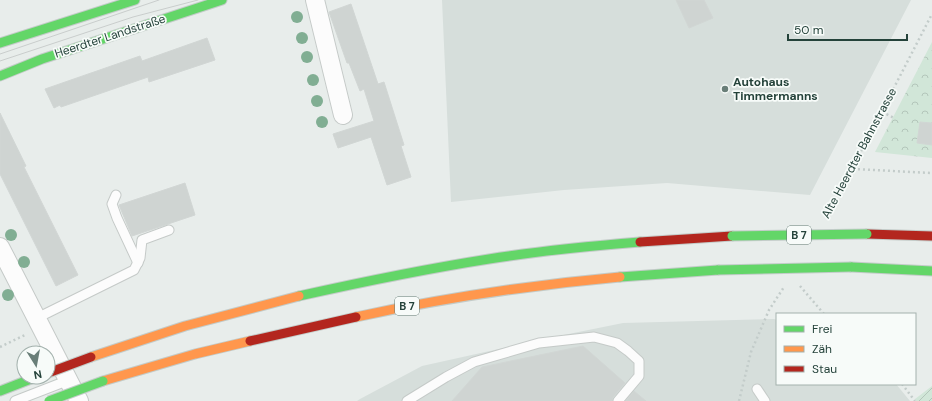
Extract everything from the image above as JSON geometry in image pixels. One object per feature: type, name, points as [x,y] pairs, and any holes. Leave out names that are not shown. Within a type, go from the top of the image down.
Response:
[{"type":"main road","points":[[0,43],[135,0]]},
{"type":"main road","name":"Heerdter Landstraße","points":[[0,76],[42,59],[222,0]]},
{"type":"main road","name":"B 7","points":[[56,370],[192,324],[289,298],[391,276],[490,259],[572,248],[656,240],[732,236],[867,234],[932,236]]},
{"type":"main road","name":"B 7","points":[[50,401],[104,381],[195,354],[297,329],[387,310],[486,292],[640,275],[718,270],[851,267],[932,271]]},
{"type":"main road","points":[[0,391],[16,385]]},
{"type":"street","points":[[315,0],[343,115]]},
{"type":"street","points":[[0,247],[79,401]]},
{"type":"lane","points":[[116,195],[112,204],[138,263]]},
{"type":"lane","points":[[39,322],[134,270],[140,258],[142,240],[169,230]]},
{"type":"lane","points":[[407,401],[474,362],[539,343],[594,337],[617,344],[628,350],[639,361],[639,376],[618,401]]},
{"type":"lane","points":[[15,401],[69,380]]},
{"type":"lane","points":[[757,389],[765,401]]},
{"type":"path","name":"Alte Heerdter Bahnstrasse","points":[[822,222],[852,169],[932,14]]},
{"type":"path","points":[[882,112],[894,118]]},
{"type":"path","points":[[852,169],[932,173]]},
{"type":"path","points":[[739,401],[751,352],[769,310],[787,280]]},
{"type":"path","points":[[799,285],[823,313]]},
{"type":"path","points":[[0,347],[39,322]]},
{"type":"path","points":[[903,385],[915,401]]},
{"type":"shaded area","points":[[442,0],[911,0],[810,195],[667,183],[564,190],[451,202]]},
{"type":"shaded area","points":[[774,319],[776,320],[776,385],[897,385],[910,401],[357,401],[422,366],[623,323]]},
{"type":"green space","points":[[932,42],[932,158],[875,152]]},
{"type":"green space","points":[[932,386],[932,401],[916,401],[915,399]]},
{"type":"building","points":[[676,0],[704,0],[713,18],[689,28]]},
{"type":"building","points":[[351,4],[378,84],[384,82],[404,145],[401,146],[411,177],[387,185],[371,137],[338,148],[333,134],[374,121],[364,89],[360,91],[349,63],[347,63],[329,12]]},
{"type":"building","points":[[207,38],[215,60],[149,82],[148,77],[61,107],[60,105],[54,108],[45,89],[140,56],[142,61]]},
{"type":"building","points":[[0,113],[26,166],[24,167],[78,275],[56,286],[0,174]]},
{"type":"building","points":[[920,122],[932,123],[932,145],[917,143]]},
{"type":"building","points":[[185,183],[195,215],[132,236],[119,205]]},
{"type":"building","points":[[583,346],[625,383],[613,397],[612,401],[452,401],[482,367]]},
{"type":"building","points":[[634,391],[646,401],[626,401]]},
{"type":"tram line","points":[[0,54],[159,0]]},
{"type":"tram line","points":[[0,61],[133,17],[198,0]]},
{"type":"traffic: fast","points":[[0,43],[135,0]]},
{"type":"traffic: fast","points":[[0,76],[42,59],[222,0]]},
{"type":"traffic: fast","points":[[732,236],[867,234]]},
{"type":"traffic: fast","points":[[299,296],[394,276],[489,259],[564,249],[640,242]]},
{"type":"traffic: fast","points":[[851,267],[932,271]]},
{"type":"traffic: fast","points":[[718,270],[851,267]]},
{"type":"traffic: fast","points":[[620,277],[718,270]]},
{"type":"traffic: fast","points":[[49,401],[103,381]]},
{"type":"traffic: fast","points":[[0,391],[16,385]]},
{"type":"traffic: slow","points":[[356,317],[487,293],[620,277]]},
{"type":"traffic: slow","points":[[91,357],[185,326],[299,296]]},
{"type":"traffic: slow","points":[[103,381],[195,354],[250,341]]},
{"type":"traffic: jam","points":[[867,234],[932,236]]},
{"type":"traffic: jam","points":[[640,242],[732,236]]},
{"type":"traffic: jam","points":[[250,341],[356,317]]},
{"type":"traffic: jam","points":[[56,370],[91,357]]},
{"type":"place","name":"Autohaus Timmermanns","points":[[725,89]]}]
